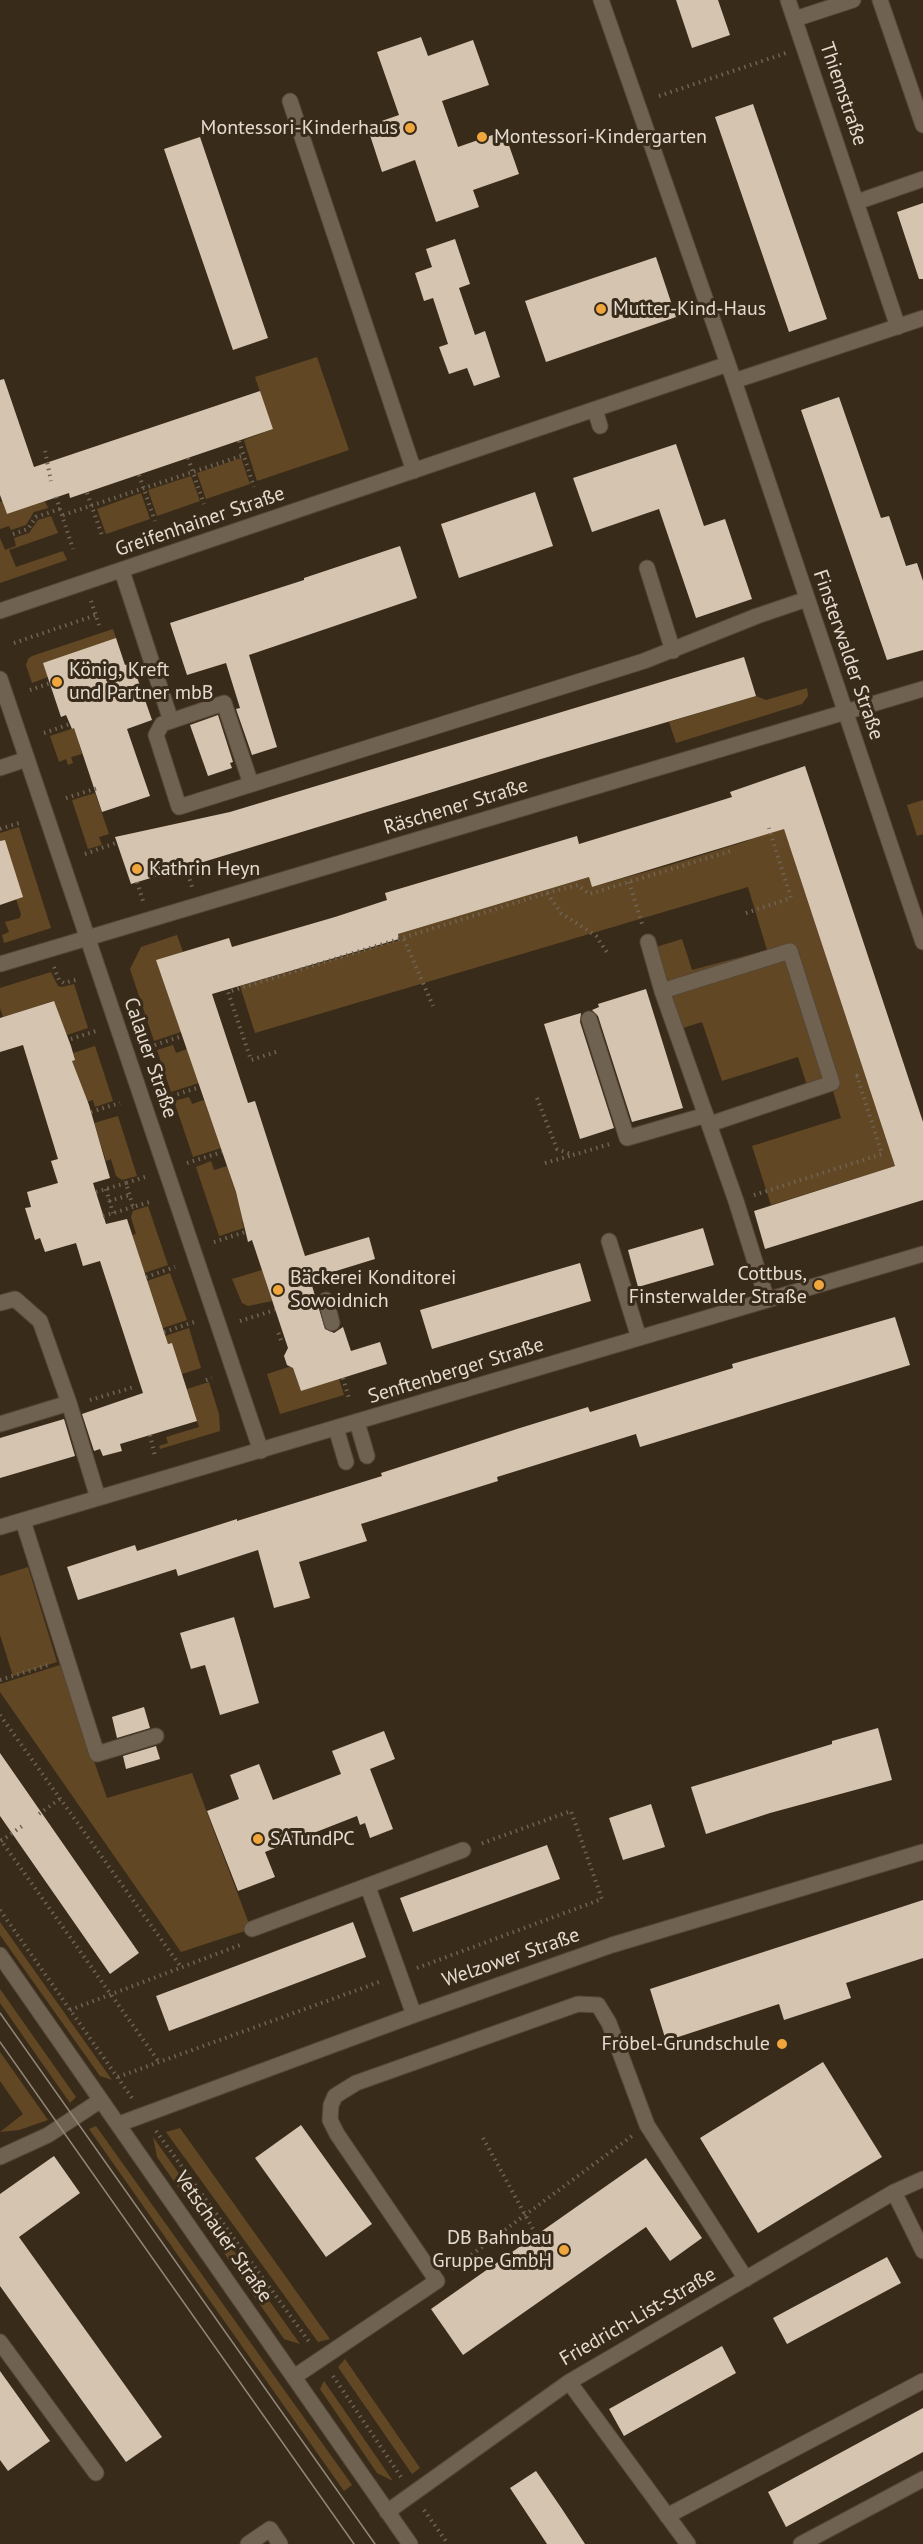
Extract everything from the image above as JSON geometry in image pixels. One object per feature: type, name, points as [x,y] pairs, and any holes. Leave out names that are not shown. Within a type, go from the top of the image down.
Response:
[{"type":"street","name":"Finsterwalder Straße","points":[[601,0],[734,381],[923,942]]},
{"type":"street","name":"Thiemstraße","points":[[789,0],[898,327]]},
{"type":"street","points":[[795,19],[853,0]]},
{"type":"street","points":[[880,0],[923,125]]},
{"type":"street","points":[[290,101],[414,471]]},
{"type":"street","points":[[857,202],[923,179]]},
{"type":"street","points":[[734,381],[923,318]]},
{"type":"street","name":"Greifenhainer Straße","points":[[0,611],[728,364]]},
{"type":"street","points":[[595,410],[600,426]]},
{"type":"street","points":[[647,568],[673,651]]},
{"type":"street","points":[[122,571],[171,721]]},
{"type":"street","points":[[251,784],[224,703],[162,724],[156,735],[179,807],[673,651],[757,616],[807,599]]},
{"type":"street","name":"Calauer Straße","points":[[0,679],[261,1451]]},
{"type":"street","name":"Räschener Straße","points":[[0,964],[923,689]]},
{"type":"street","points":[[0,768],[27,759]]},
{"type":"street","points":[[648,942],[662,991],[736,1201],[766,1300]]},
{"type":"street","points":[[589,1019],[627,1138],[708,1120],[832,1083],[790,951],[662,991]]},
{"type":"street","points":[[609,1241],[639,1338]]},
{"type":"street","name":"Senftenberger Straße","points":[[0,1527],[923,1254]]},
{"type":"street","points":[[0,1303],[15,1299],[40,1321],[69,1403],[98,1498]]},
{"type":"street","points":[[326,1300],[332,1323]]},
{"type":"street","points":[[0,1424],[69,1403]]},
{"type":"street","points":[[357,1422],[367,1456]]},
{"type":"street","points":[[336,1428],[346,1462]]},
{"type":"street","points":[[23,1521],[97,1754],[156,1736]]},
{"type":"street","points":[[249,1936],[463,1850]]},
{"type":"street","name":"Welzower Straße","points":[[119,2124],[612,1945],[923,1852]]},
{"type":"street","points":[[368,1887],[414,2015]]},
{"type":"street","name":"Vetschauer Straße","points":[[0,1955],[410,2544]]},
{"type":"street","points":[[294,2377],[437,2281],[337,2134],[330,2120],[331,2105],[336,2096],[356,2083],[578,2004],[598,2005],[609,2023],[647,2125],[746,2279]]},
{"type":"street","points":[[0,2157],[48,2135],[101,2100]]},
{"type":"street","name":"Friedrich-List-Straße","points":[[387,2512],[569,2382],[894,2192],[923,2179]]},
{"type":"street","points":[[894,2192],[923,2251]]},
{"type":"street","points":[[0,2342],[96,2473]]},
{"type":"street","points":[[668,2516],[923,2381]]},
{"type":"street","points":[[569,2382],[688,2544]]},
{"type":"street","points":[[801,2544],[923,2479]]},
{"type":"street","points":[[248,2544],[270,2529],[280,2544]]},
{"type":"path","points":[[659,96],[779,55]]},
{"type":"path","points":[[239,441],[254,487]]},
{"type":"path","points":[[45,451],[51,481]]},
{"type":"path","points":[[63,515],[244,455]]},
{"type":"path","points":[[188,458],[204,504]]},
{"type":"path","points":[[139,475],[155,521]]},
{"type":"path","points":[[87,493],[103,538]]},
{"type":"path","points":[[56,497],[74,549]]},
{"type":"path","points":[[13,534],[28,529],[36,516],[60,509]]},
{"type":"path","points":[[14,643],[96,615],[100,628]]},
{"type":"path","points":[[30,690],[50,683]]},
{"type":"path","points":[[44,733],[70,724]]},
{"type":"path","points":[[66,798],[98,788]]},
{"type":"path","points":[[0,829],[22,822]]},
{"type":"path","points":[[746,913],[791,898],[769,828]]},
{"type":"path","points":[[85,854],[116,843]]},
{"type":"path","points":[[276,1052],[250,1060],[228,992],[547,893],[578,885],[588,894],[731,851]]},
{"type":"path","points":[[186,868],[193,891]]},
{"type":"path","points":[[137,882],[144,905]]},
{"type":"path","points":[[629,882],[648,942]]},
{"type":"path","points":[[547,893],[561,913],[596,936],[608,954]]},
{"type":"path","points":[[404,939],[433,1006]]},
{"type":"path","points":[[53,964],[58,980],[64,983],[79,979]]},
{"type":"path","points":[[71,1040],[96,1031]]},
{"type":"path","points":[[149,1047],[182,1036]]},
{"type":"path","points":[[736,1201],[882,1154],[857,1077],[832,1083]]},
{"type":"path","points":[[166,1098],[200,1087]]},
{"type":"path","points":[[537,1098],[556,1149],[573,1155]]},
{"type":"path","points":[[92,1112],[120,1103]]},
{"type":"path","points":[[545,1163],[627,1138]]},
{"type":"path","points":[[187,1163],[222,1152]]},
{"type":"path","points":[[96,1192],[145,1177]]},
{"type":"path","points":[[126,1183],[133,1207]]},
{"type":"path","points":[[106,1189],[113,1213]]},
{"type":"path","points":[[109,1201],[130,1195]]},
{"type":"path","points":[[104,1216],[153,1201]]},
{"type":"path","points":[[213,1242],[245,1232]]},
{"type":"path","points":[[146,1277],[175,1268]]},
{"type":"path","points":[[240,1321],[274,1310]]},
{"type":"path","points":[[164,1332],[194,1322]]},
{"type":"path","points":[[281,1331],[278,1332],[281,1340]]},
{"type":"path","points":[[206,1380],[212,1378]]},
{"type":"path","points":[[343,1378],[349,1398]]},
{"type":"path","points":[[150,1435],[155,1456]]},
{"type":"path","points":[[0,1680],[67,1659]]},
{"type":"path","points":[[0,1715],[181,1967]]},
{"type":"path","points":[[39,1814],[61,1798]]},
{"type":"path","points":[[118,2077],[603,1899],[571,1811],[463,1850]]},
{"type":"path","points":[[25,1824],[1,1841],[159,2062]]},
{"type":"path","points":[[0,1910],[321,2359],[448,2544]]},
{"type":"path","points":[[70,2010],[181,1967],[249,1936]]},
{"type":"path","points":[[437,2281],[524,2214],[647,2125]]},
{"type":"path","points":[[483,2138],[534,2231]]},
{"type":"shaded area","points":[[317,357],[349,450],[257,481],[244,440],[273,429],[255,377]]},
{"type":"shaded area","points":[[241,458],[250,484],[206,499],[197,473]]},
{"type":"shaded area","points":[[191,476],[200,501],[157,516],[148,490]]},
{"type":"shaded area","points":[[141,493],[150,519],[106,534],[97,509]]},
{"type":"shaded area","points":[[2,501],[7,514],[45,501],[48,508],[34,512],[26,525],[11,530],[9,526],[0,529],[0,502]]},
{"type":"shaded area","points":[[51,516],[58,533],[9,550],[16,567],[63,551],[67,560],[0,583],[0,538],[5,550],[16,546],[14,538],[29,533],[38,520]]},
{"type":"shaded area","points":[[113,629],[116,638],[48,677],[32,683],[26,665],[32,656]]},
{"type":"shaded area","points":[[807,688],[808,696],[802,704],[676,743],[669,722],[756,696],[766,700]]},
{"type":"shaded area","points":[[77,727],[82,742],[79,743],[82,754],[71,757],[73,763],[68,765],[66,759],[59,762],[50,736]]},
{"type":"shaded area","points":[[95,793],[109,834],[99,837],[102,845],[88,849],[72,800]]},
{"type":"shaded area","points":[[923,800],[923,834],[917,836],[907,805]]},
{"type":"shaded area","points":[[781,820],[895,1166],[771,1205],[752,1146],[841,1118],[833,1091],[811,1098],[798,1057],[722,1081],[702,1022],[683,1028],[656,947],[682,939],[692,970],[767,950],[748,887],[255,1033],[240,986],[400,940],[398,934],[589,877],[592,887],[670,865],[747,841]]},
{"type":"shaded area","points":[[19,827],[51,928],[4,943],[2,935],[9,932],[5,922],[20,918],[21,914],[0,850],[0,833]]},
{"type":"shaded area","points":[[177,935],[183,952],[157,960],[181,1032],[154,1041],[130,969],[141,947]]},
{"type":"shaded area","points":[[51,972],[58,986],[74,984],[88,1028],[67,1035],[53,1001],[3,1017],[0,1008],[0,988]]},
{"type":"shaded area","points":[[173,1045],[176,1053],[187,1049],[199,1083],[171,1092],[157,1050]]},
{"type":"shaded area","points":[[95,1046],[113,1101],[95,1107],[93,1100],[86,1102],[72,1061],[73,1053]]},
{"type":"shaded area","points":[[189,1097],[192,1104],[204,1100],[221,1148],[193,1157],[174,1101]]},
{"type":"shaded area","points":[[118,1116],[137,1176],[122,1180],[116,1176],[111,1159],[106,1161],[94,1123]]},
{"type":"shaded area","points":[[211,1161],[214,1170],[227,1166],[245,1221],[242,1222],[244,1228],[219,1236],[196,1167]]},
{"type":"shaded area","points":[[148,1206],[168,1265],[144,1273],[132,1235],[136,1234],[131,1217],[133,1211]]},
{"type":"shaded area","points":[[262,1270],[272,1301],[248,1306],[242,1303],[232,1279]]},
{"type":"shaded area","points":[[170,1273],[187,1320],[163,1328],[147,1281]]},
{"type":"shaded area","points":[[189,1328],[201,1368],[182,1374],[172,1343],[168,1344],[165,1336]]},
{"type":"shaded area","points":[[292,1366],[301,1391],[339,1379],[344,1395],[280,1414],[267,1374]]},
{"type":"shaded area","points":[[209,1382],[219,1414],[220,1431],[160,1449],[159,1446],[168,1443],[166,1437],[199,1427],[187,1389]]},
{"type":"shaded area","points":[[28,1567],[57,1662],[13,1676],[0,1635],[0,1576]]},
{"type":"shaded area","points":[[60,1665],[107,1798],[192,1773],[251,1929],[181,1952],[0,1692],[0,1684]]},
{"type":"shaded area","points":[[0,1922],[112,2080],[100,2076],[0,1935]]},
{"type":"shaded area","points":[[0,1989],[76,2097],[70,2103],[0,2003]]},
{"type":"shaded area","points":[[0,2052],[48,2120],[19,2130],[0,2132],[23,2114],[0,2081]]},
{"type":"shaded area","points":[[96,2126],[352,2485],[344,2491],[89,2129]]},
{"type":"shaded area","points":[[180,2128],[330,2339],[318,2342],[166,2132]]},
{"type":"shaded area","points":[[153,2137],[300,2344],[284,2339],[157,2157]]},
{"type":"shaded area","points":[[345,2359],[420,2468],[412,2474],[338,2367]]},
{"type":"shaded area","points":[[324,2381],[393,2481],[377,2473],[320,2389]]},
{"type":"building","points":[[676,0],[718,0],[730,35],[692,48]]},
{"type":"building","name":"Montessori-Kinderhaus","points":[[421,37],[428,56],[473,40],[489,85],[442,101],[458,147],[504,131],[519,174],[473,190],[479,207],[436,222],[415,160],[382,172],[367,126],[399,115],[377,52]]},
{"type":"building","points":[[753,104],[827,319],[789,332],[715,117]]},
{"type":"building","points":[[200,137],[268,338],[233,350],[164,149]]},
{"type":"building","points":[[923,203],[923,279],[919,279],[897,212]]},
{"type":"building","points":[[455,239],[470,284],[459,288],[475,335],[485,331],[500,377],[474,386],[467,368],[449,374],[439,347],[448,344],[433,298],[424,301],[415,273],[432,267],[426,249]]},
{"type":"building","name":"Mutter-Kind-Haus","points":[[656,257],[676,317],[546,362],[525,301]]},
{"type":"building","points":[[4,379],[34,467],[260,391],[273,429],[70,498],[69,493],[7,514],[0,495],[0,380]]},
{"type":"building","points":[[839,397],[881,518],[889,516],[906,566],[917,563],[923,581],[923,650],[887,660],[801,410]]},
{"type":"building","points":[[676,444],[704,526],[725,519],[752,599],[696,618],[659,509],[592,532],[573,478]]},
{"type":"building","points":[[535,492],[553,546],[459,578],[441,524]]},
{"type":"building","points":[[400,546],[417,598],[249,655],[277,747],[252,755],[236,709],[240,708],[226,663],[187,675],[170,623]]},
{"type":"building","points":[[116,638],[125,665],[132,663],[152,720],[127,729],[150,796],[102,812],[74,728],[72,729],[66,715],[61,717],[43,663]]},
{"type":"building","points":[[744,657],[756,696],[131,884],[115,837],[230,812]]},
{"type":"building","points":[[218,715],[233,762],[230,763],[232,768],[208,776],[190,725]]},
{"type":"building","points":[[805,766],[923,1122],[923,1200],[765,1249],[754,1211],[895,1166],[784,829],[592,887],[589,877],[398,934],[399,939],[212,994],[248,1103],[255,1101],[305,1256],[369,1237],[375,1259],[310,1279],[325,1329],[334,1333],[343,1327],[351,1351],[380,1342],[387,1364],[301,1391],[293,1368],[287,1365],[284,1356],[288,1348],[252,1240],[248,1242],[236,1192],[156,960],[229,938],[232,947],[335,917],[387,900],[385,893],[577,836],[579,844],[732,797],[730,792]]},
{"type":"building","points":[[5,840],[23,897],[0,905],[0,841]]},
{"type":"building","points":[[646,989],[683,1108],[632,1122],[598,1016],[592,1010],[599,1007],[598,1004]]},
{"type":"building","points":[[54,1001],[71,1046],[75,1060],[72,1061],[89,1105],[110,1178],[93,1183],[106,1224],[127,1219],[168,1344],[172,1343],[197,1421],[120,1444],[122,1451],[103,1456],[100,1449],[94,1451],[82,1414],[143,1393],[100,1261],[83,1266],[76,1243],[45,1252],[40,1238],[35,1240],[25,1208],[31,1207],[27,1192],[58,1183],[51,1161],[58,1159],[23,1045],[0,1052],[0,1018]]},
{"type":"building","points":[[581,1013],[580,1022],[614,1128],[580,1139],[544,1024]]},
{"type":"building","points":[[703,1228],[714,1265],[638,1287],[628,1250]]},
{"type":"building","points":[[580,1263],[591,1301],[432,1349],[420,1310]]},
{"type":"building","points":[[895,1317],[910,1365],[640,1447],[636,1434],[497,1477],[498,1481],[361,1524],[367,1541],[299,1562],[310,1598],[274,1608],[258,1550],[178,1576],[176,1569],[78,1600],[67,1567],[135,1545],[137,1551],[237,1519],[237,1521],[382,1476],[381,1473],[520,1428],[588,1407],[590,1412],[733,1368],[732,1364]]},
{"type":"building","points":[[64,1419],[75,1456],[0,1478],[0,1438]]},
{"type":"building","points":[[234,1617],[259,1703],[220,1715],[205,1665],[191,1669],[180,1633]]},
{"type":"building","points":[[144,1707],[150,1728],[117,1738],[112,1717]]},
{"type":"building","points":[[878,1728],[892,1780],[770,1813],[706,1834],[691,1787]]},
{"type":"building","name":"SATundPC","points":[[384,1731],[395,1759],[370,1769],[393,1829],[370,1838],[365,1823],[360,1825],[357,1816],[265,1852],[275,1877],[238,1891],[207,1811],[239,1799],[230,1775],[259,1764],[273,1800],[341,1774],[332,1751]]},
{"type":"building","points":[[156,1746],[160,1759],[126,1769],[123,1756]]},
{"type":"building","points":[[0,1753],[139,1953],[110,1974],[0,1816]]},
{"type":"building","points":[[651,1804],[665,1847],[623,1860],[609,1818]]},
{"type":"building","points":[[547,1845],[560,1879],[413,1932],[400,1898]]},
{"type":"building","points":[[923,1900],[923,1958],[846,1983],[851,1998],[784,2020],[779,2004],[666,2041],[650,1989]]},
{"type":"building","points":[[353,1922],[366,1957],[169,2031],[156,1996]]},
{"type":"building","points":[[823,2062],[882,2157],[758,2233],[700,2138]]},
{"type":"building","points":[[301,2125],[372,2224],[326,2257],[255,2158]]},
{"type":"building","points":[[54,2156],[80,2193],[19,2237],[162,2437],[126,2462],[0,2286],[0,2194]]},
{"type":"building","name":"DB Bahnbau Gruppe GmbH","points":[[646,2158],[702,2238],[670,2261],[646,2227],[463,2355],[431,2309]]},
{"type":"building","points":[[887,2257],[901,2283],[787,2344],[773,2318]]},
{"type":"building","points":[[722,2346],[736,2373],[624,2436],[609,2409]]},
{"type":"building","points":[[0,2371],[50,2441],[8,2471],[0,2460]]},
{"type":"building","points":[[923,2408],[923,2452],[786,2527],[768,2492]]},
{"type":"building","points":[[536,2471],[585,2544],[547,2544],[510,2488]]},
{"type":"tram line","points":[[0,2013],[375,2544]]},
{"type":"tram line","points":[[0,2042],[354,2544]]},
{"type":"place","name":"Montessori-Kinderhaus","points":[[410,128]]},
{"type":"place","name":"Montessori-Kindergarten","points":[[482,137]]},
{"type":"place","name":"Mutter-Kind-Haus","points":[[601,309]]},
{"type":"place","name":"König, Kreft und Partner mbB","points":[[57,682]]},
{"type":"place","name":"Kathrin Heyn","points":[[137,869]]},
{"type":"place","name":"Cottbus, Finsterwalder Straße","points":[[819,1285]]},
{"type":"place","name":"Bäckerei Konditorei Sowoidnich","points":[[278,1290]]},
{"type":"place","name":"SATundPC","points":[[258,1839]]},
{"type":"place","name":"Fröbel-Grundschule","points":[[782,2044]]},
{"type":"place","name":"DB Bahnbau Gruppe GmbH","points":[[564,2250]]}]
